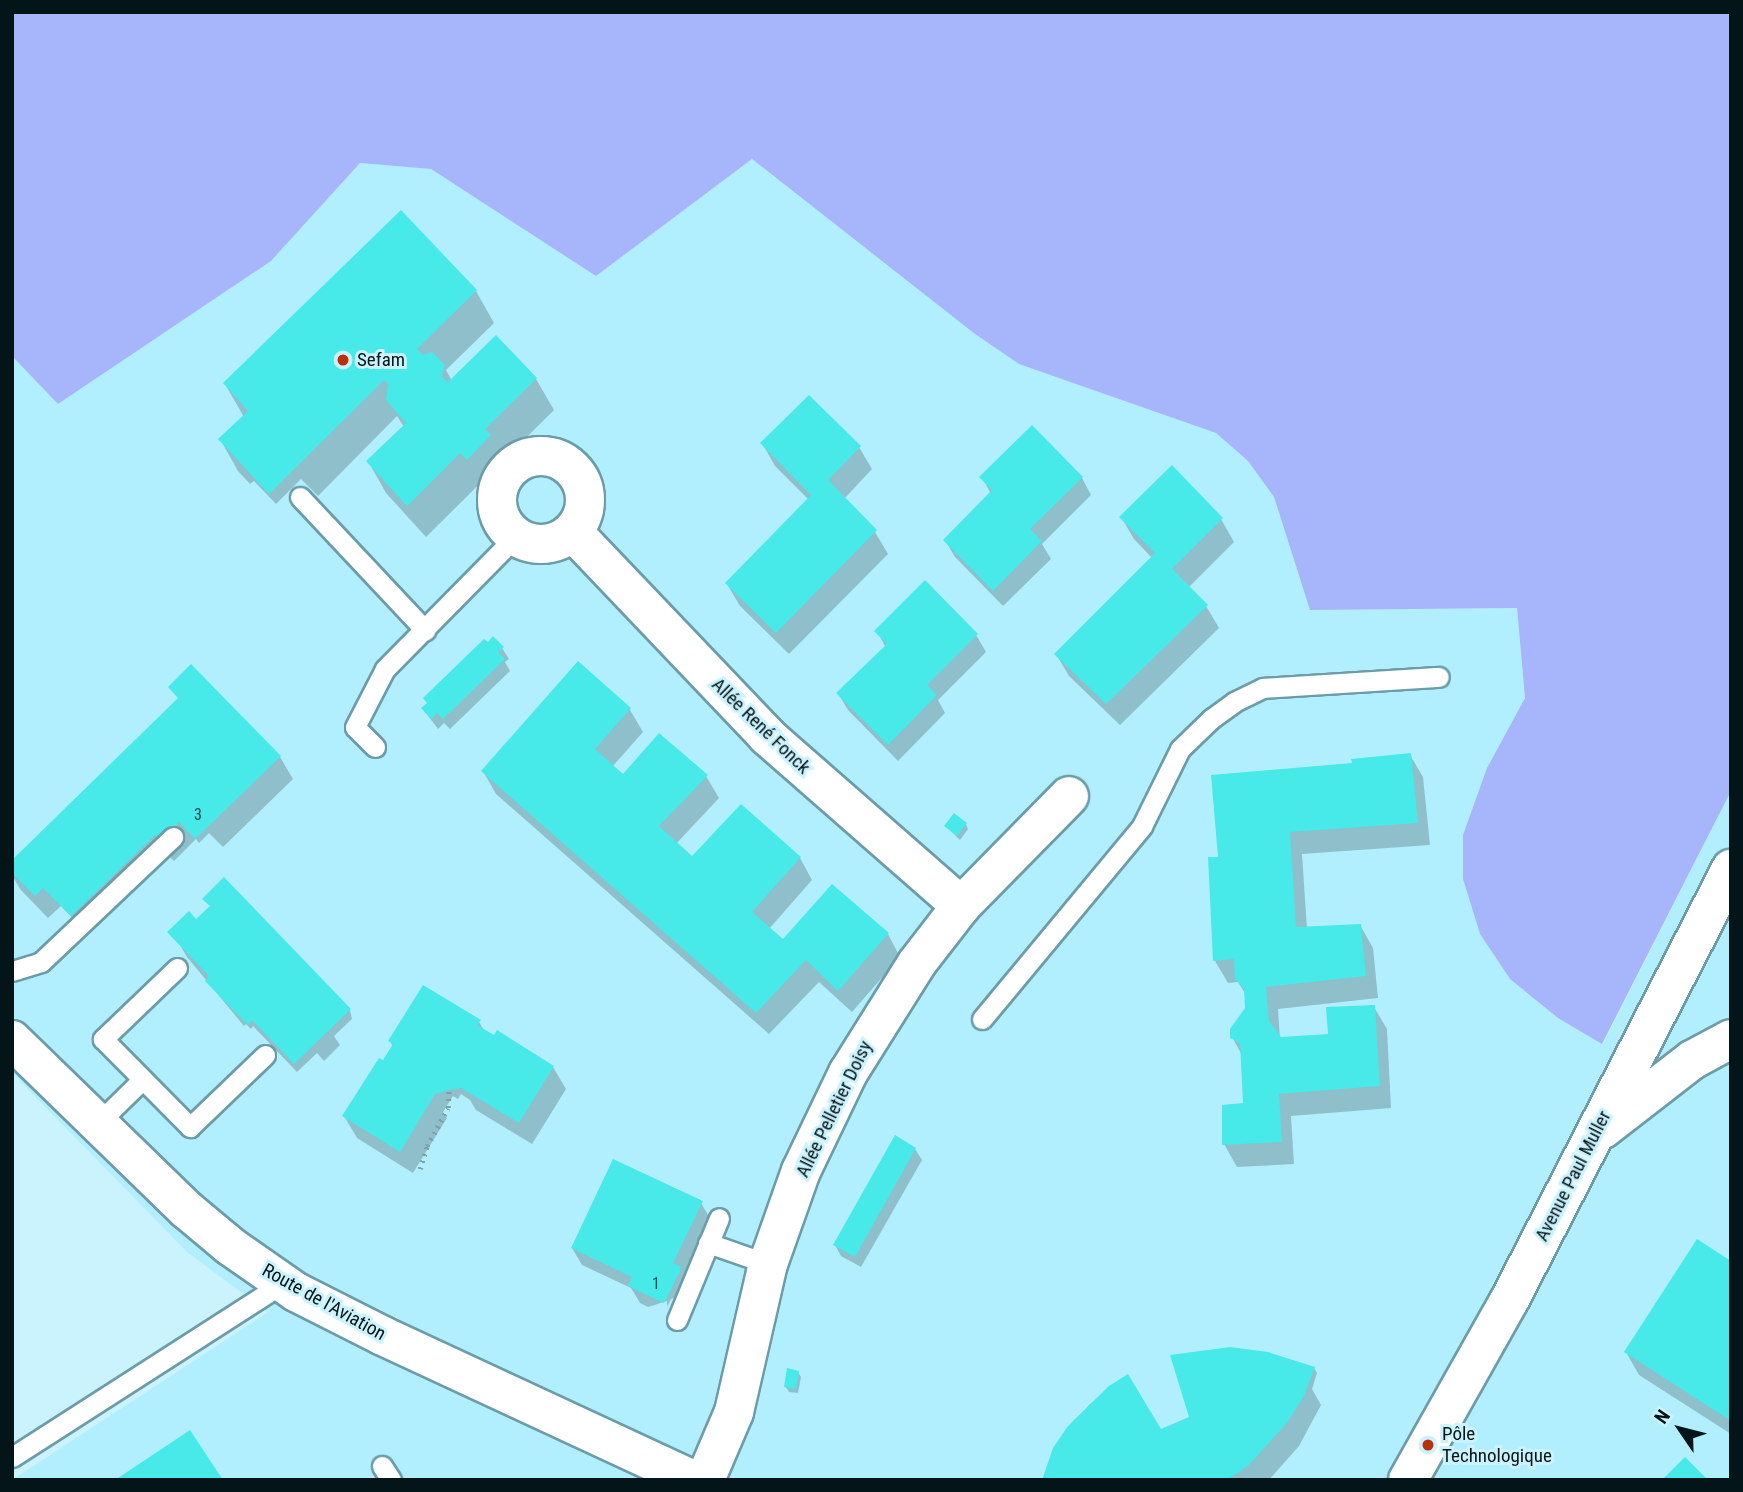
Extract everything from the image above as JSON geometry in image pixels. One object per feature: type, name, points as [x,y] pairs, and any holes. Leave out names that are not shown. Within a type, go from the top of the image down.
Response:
[{"type":"street","points":[[549,456],[566,463],[578,474],[586,491],[586,508],[573,532],[555,543],[535,545],[516,537],[502,522],[497,503],[500,483],[512,467],[529,457],[549,456]]},
{"type":"street","name":"Allée René Fonck","points":[[573,532],[767,736],[961,906]]},
{"type":"street","name":"Allée Pelletier Doisy","points":[[705,1480],[734,1412],[768,1264],[801,1171],[848,1073],[917,963],[961,906],[1069,796]]},
{"type":"street","name":"Avenue Paul Muller","points":[[1408,1480],[1509,1301],[1731,869]]},
{"type":"street","points":[[1593,1136],[1692,1060],[1731,1039]]},
{"type":"street","name":"Route de l'Aviation","points":[[12,1040],[96,1125],[208,1229],[283,1283],[383,1336],[693,1480]]},
{"type":"lane","points":[[300,497],[425,630]]},
{"type":"lane","points":[[375,747],[355,727],[385,669],[516,537]]},
{"type":"lane","points":[[982,1019],[1142,826],[1180,749],[1211,719],[1234,702],[1263,688],[1439,677]]},
{"type":"lane","points":[[12,971],[41,962],[173,837]]},
{"type":"lane","points":[[177,968],[103,1039],[142,1080],[190,1127],[265,1055]]},
{"type":"lane","points":[[96,1125],[142,1080]]},
{"type":"lane","points":[[677,1320],[719,1217]]},
{"type":"lane","points":[[708,1243],[768,1264]]},
{"type":"lane","points":[[12,1457],[283,1283]]},
{"type":"path","points":[[420,1169],[427,1146],[448,1108],[449,1090]]},
{"type":"shaded area","points":[[12,12],[1731,12],[1731,791],[1602,1044],[1558,1018],[1510,979],[1480,934],[1463,879],[1463,835],[1487,768],[1525,698],[1517,608],[1310,610],[1274,497],[1248,461],[1216,433],[1019,364],[975,334],[752,159],[596,276],[431,169],[360,163],[271,261],[58,404],[12,356]]},
{"type":"shaded area","points":[[752,159],[975,334],[1019,363],[1216,433],[1248,461],[1274,497],[1310,610],[1517,608],[1525,698],[1487,768],[1463,879],[1480,934],[1510,979],[1558,1018],[1603,1044],[1731,791],[1731,1480],[12,1480],[268,1312],[188,1253],[12,1073],[12,356],[58,403],[271,261],[360,163],[431,169],[596,276]]},
{"type":"building","name":"Sefam","points":[[401,210],[477,290],[417,349],[423,355],[432,352],[445,365],[441,376],[448,382],[496,335],[537,378],[485,429],[491,435],[467,460],[460,453],[407,506],[366,461],[406,423],[386,400],[388,384],[384,380],[269,494],[218,439],[248,411],[223,383]]},
{"type":"building","points":[[809,395],[861,446],[828,480],[877,530],[776,633],[725,583],[811,495],[760,443]]},
{"type":"building","points":[[1032,425],[1083,477],[1030,529],[1042,541],[993,591],[943,540],[992,490],[979,477]]},
{"type":"building","points":[[1172,465],[1223,518],[1172,569],[1208,605],[1106,704],[1054,654],[1155,553],[1119,517]]},
{"type":"building","points":[[925,580],[978,634],[927,685],[937,695],[888,745],[836,693],[887,644],[874,631]]},
{"type":"building","points":[[493,636],[504,647],[498,652],[505,659],[443,719],[437,713],[431,719],[421,708],[427,703],[423,698],[484,639],[488,642]]},
{"type":"building","points":[[578,661],[631,708],[595,749],[623,774],[659,733],[708,775],[659,826],[692,856],[741,804],[801,857],[752,912],[783,939],[832,884],[889,933],[838,991],[806,960],[756,1013],[481,771]]},
{"type":"building","points":[[191,664],[281,756],[195,839],[179,822],[160,840],[155,835],[71,916],[43,888],[35,896],[12,873],[12,860],[178,698],[168,687]]},
{"type":"building","points":[[1411,753],[1418,823],[1290,832],[1296,927],[1361,924],[1366,976],[1266,987],[1269,1021],[1281,1037],[1328,1034],[1326,1007],[1375,1005],[1380,1086],[1279,1094],[1282,1142],[1222,1145],[1222,1105],[1243,1103],[1240,1043],[1230,1038],[1230,1029],[1245,1008],[1244,989],[1235,979],[1234,959],[1213,961],[1208,857],[1218,857],[1211,775],[1352,763],[1351,759]]},
{"type":"building","points":[[954,813],[967,823],[957,836],[944,826]]},
{"type":"building","points":[[224,877],[351,1009],[294,1064],[252,1020],[248,1025],[205,981],[209,976],[167,932],[189,911],[196,919],[210,906],[202,899]]},
{"type":"building","points":[[423,985],[481,1020],[477,1025],[494,1035],[497,1030],[554,1066],[519,1123],[461,1088],[435,1094],[400,1152],[342,1116],[379,1058],[383,1060],[393,1044],[388,1041]]},
{"type":"building","points":[[895,1135],[916,1148],[855,1257],[833,1245]]},
{"type":"building","points":[[613,1159],[703,1201],[673,1263],[682,1267],[664,1303],[628,1286],[632,1277],[571,1248]]},
{"type":"building","points":[[1697,1239],[1731,1261],[1731,1421],[1624,1352]]},
{"type":"building","points":[[1230,1347],[1268,1352],[1315,1367],[1304,1396],[1287,1423],[1249,1465],[1227,1480],[1042,1480],[1053,1448],[1068,1426],[1109,1386],[1128,1374],[1161,1429],[1189,1417],[1170,1355]]},
{"type":"building","points":[[787,1368],[799,1371],[796,1389],[784,1387]]},
{"type":"building","points":[[190,1430],[223,1480],[115,1480]]},
{"type":"building","points":[[1685,1457],[1708,1480],[1662,1480]]},
{"type":"place","name":"Sefam","points":[[343,360]]},
{"type":"place","name":"Pôle Technologique","points":[[1428,1445]]}]
